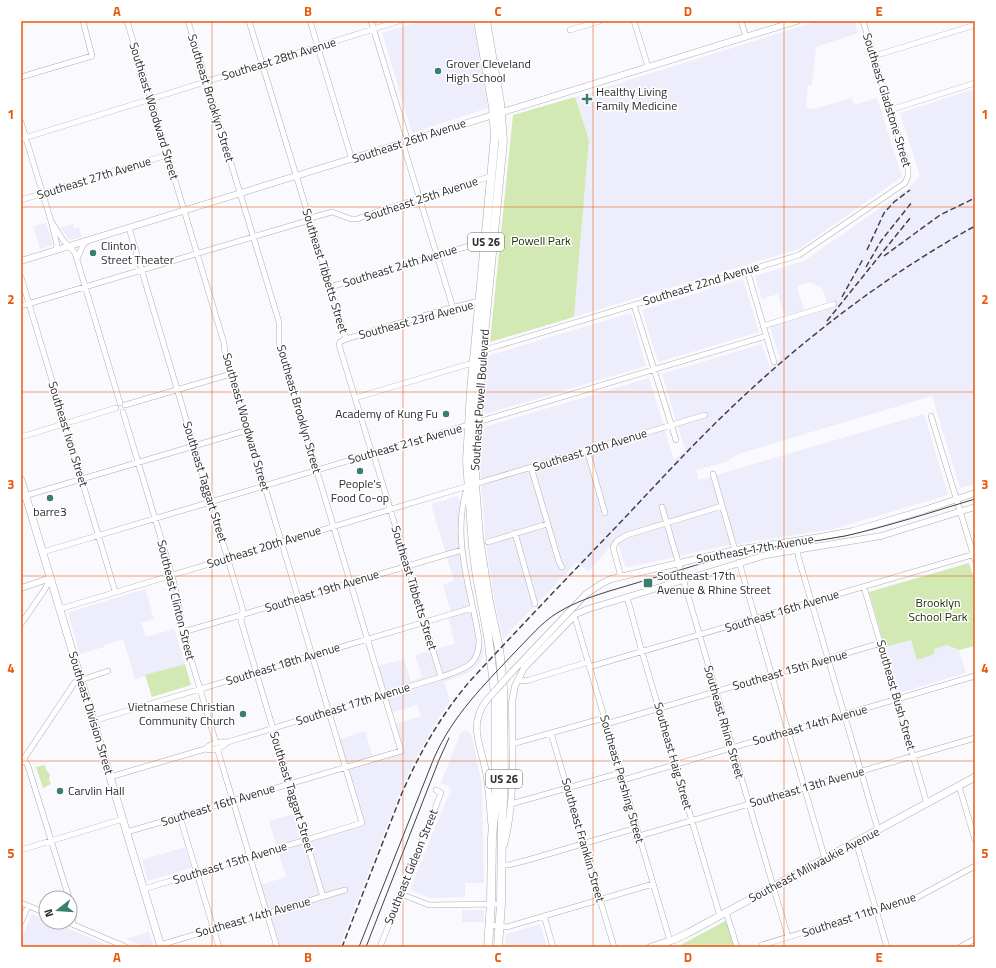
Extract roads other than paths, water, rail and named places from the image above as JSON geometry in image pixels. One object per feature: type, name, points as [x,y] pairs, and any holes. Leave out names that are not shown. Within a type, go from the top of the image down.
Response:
[{"type":"main road","name":"Southeast Powell Boulevard","points":[[478,21],[498,113]]},
{"type":"main road","name":"Southeast Powell Boulevard","points":[[486,21],[498,113],[495,136],[496,176],[473,424],[467,461],[472,485],[489,602],[499,648],[503,683],[504,782],[501,904],[498,947]]},
{"type":"main road","name":"Southeast Division Street","points":[[21,480],[23,496],[51,578],[161,946]]},
{"type":"main road","name":"Southeast Powell Boulevard","points":[[472,485],[473,547],[488,636],[495,694],[496,795],[492,837],[491,903],[488,947]]},
{"type":"main road","name":"Southeast Milwaukie Avenue","points":[[651,947],[670,941],[723,914],[975,777]]},
{"type":"street","points":[[21,77],[92,56],[83,21]]},
{"type":"street","name":"Southeast Woodward Street","points":[[127,21],[198,253],[224,342],[225,354],[297,594],[297,605],[362,824]]},
{"type":"street","name":"Southeast Brooklyn Street","points":[[188,21],[279,322],[279,345],[402,750]]},
{"type":"street","name":"Southeast Tibbetts Street","points":[[249,21],[346,339],[340,342],[339,345],[441,677]]},
{"type":"street","points":[[310,21],[352,160]]},
{"type":"street","points":[[371,21],[406,143],[420,199],[453,308]]},
{"type":"street","name":"Southeast 28th Avenue","points":[[23,138],[151,100],[206,81],[399,21]]},
{"type":"street","points":[[570,30],[600,21]]},
{"type":"street","points":[[634,21],[648,67]]},
{"type":"street","points":[[741,21],[746,37]]},
{"type":"street","name":"Southeast 26th Avenue","points":[[21,261],[352,160],[498,113],[797,21]]},
{"type":"street","name":"Southeast Gladstone Street","points":[[863,21],[908,168],[908,178]]},
{"type":"street","points":[[874,56],[975,25],[974,21]]},
{"type":"street","points":[[890,110],[975,83]]},
{"type":"street","points":[[21,122],[23,138],[43,193],[51,222],[56,243],[56,250]]},
{"type":"street","name":"Southeast 27th Avenue","points":[[21,200],[168,155]]},
{"type":"street","name":"Southeast 25th Avenue","points":[[21,306],[254,237],[332,212],[351,219],[357,219],[496,176]]},
{"type":"street","name":"Southeast 22nd Avenue","points":[[479,348],[487,349],[803,252],[897,188],[908,178]]},
{"type":"street","points":[[51,222],[75,253],[120,403]]},
{"type":"street","name":"Southeast Taggart Street","points":[[129,228],[228,558],[243,610],[241,621],[323,897]]},
{"type":"street","points":[[77,259],[86,241]]},
{"type":"street","name":"Southeast 24th Avenue","points":[[330,287],[490,241]]},
{"type":"street","points":[[747,270],[774,362]]},
{"type":"street","name":"Southeast Ivon Street","points":[[21,278],[115,592]]},
{"type":"street","name":"Southeast 23rd Avenue","points":[[346,339],[475,302],[484,303]]},
{"type":"street","points":[[763,326],[834,304]]},
{"type":"street","points":[[634,305],[676,440]]},
{"type":"street","name":"Southeast 21st Avenue","points":[[43,552],[766,336]]},
{"type":"street","points":[[355,398],[467,365],[478,365]]},
{"type":"street","points":[[120,403],[124,403],[125,405],[231,374]]},
{"type":"street","points":[[21,437],[116,408],[117,404],[120,403]]},
{"type":"street","points":[[116,408],[123,412],[125,410],[125,405]]},
{"type":"street","name":"Southeast Clinton Street","points":[[123,412],[172,575],[183,632],[277,947]]},
{"type":"street","name":"Southeast 20th Avenue","points":[[60,609],[705,415]]},
{"type":"street","points":[[931,416],[975,556]]},
{"type":"street","points":[[23,496],[248,430]]},
{"type":"street","points":[[587,450],[605,513]]},
{"type":"street","points":[[531,468],[547,524],[562,567]]},
{"type":"street","points":[[713,474],[735,550]]},
{"type":"street","points":[[472,485],[462,508],[460,524],[462,550],[472,608]]},
{"type":"street","name":"Southeast 17th Avenue","points":[[492,837],[488,784],[476,733],[478,717],[486,701],[586,594],[601,584],[622,576],[735,550],[853,531],[975,493]]},
{"type":"street","points":[[622,576],[613,548],[615,542],[627,535],[722,506]]},
{"type":"street","name":"Southeast Rhine Street","points":[[662,507],[788,937]]},
{"type":"street","name":"Southeast 17th Avenue","points":[[501,861],[508,830],[511,804],[512,695],[517,680],[527,664],[574,617],[582,611],[683,581],[739,562],[773,553],[881,536],[975,507]]},
{"type":"street","points":[[488,542],[547,524]]},
{"type":"street","points":[[515,533],[536,604]]},
{"type":"street","name":"Southeast 19th Avenue","points":[[183,632],[462,550]]},
{"type":"street","points":[[798,550],[798,556],[811,602],[878,830]]},
{"type":"street","name":"Southeast 16th Avenue","points":[[517,680],[529,680],[642,652],[811,602],[975,556]]},
{"type":"street","points":[[739,562],[825,859]]},
{"type":"street","points":[[21,588],[51,578]]},
{"type":"street","points":[[21,624],[45,590],[51,578]]},
{"type":"street","name":"Southeast Bush Street","points":[[864,587],[927,804]]},
{"type":"street","name":"Southeast Haig Street","points":[[627,597],[692,820],[723,914],[737,947]]},
{"type":"street","name":"Southeast 17th Avenue","points":[[110,777],[206,749],[210,750],[216,746],[224,746],[228,742],[462,670],[474,660],[478,650],[479,639],[472,608]]},
{"type":"street","name":"Southeast 18th Avenue","points":[[93,720],[472,608]]},
{"type":"street","name":"Southeast Pershing Street","points":[[574,617],[670,941]]},
{"type":"street","name":"Southeast 15th Avenue","points":[[512,744],[551,733],[659,708],[881,643]]},
{"type":"street","points":[[67,890],[28,766],[22,761],[74,684],[81,679],[108,671]]},
{"type":"street","name":"Southeast 14th Avenue","points":[[622,780],[975,676]]},
{"type":"street","name":"Southeast Franklin Street","points":[[551,733],[614,947]]},
{"type":"street","name":"Southeast 13th Avenue","points":[[639,836],[975,738]]},
{"type":"street","name":"Southeast 16th Avenue","points":[[127,832],[402,750]]},
{"type":"street","points":[[511,804],[620,773]]},
{"type":"street","points":[[959,786],[975,840]]},
{"type":"street","name":"Southeast Gideon Street","points":[[380,947],[441,793],[436,790]]},
{"type":"street","points":[[180,817],[219,947]]},
{"type":"street","points":[[21,850],[123,819]]},
{"type":"street","name":"Southeast 15th Avenue","points":[[144,889],[362,824]]},
{"type":"street","points":[[501,861],[508,865],[636,828]]},
{"type":"street","points":[[856,842],[887,947]]},
{"type":"street","name":"Southeast 11th Avenue","points":[[762,945],[916,898],[975,866]]},
{"type":"street","points":[[490,925],[507,927],[653,884]]},
{"type":"street","name":"Southeast 14th Avenue","points":[[161,946],[345,890]]},
{"type":"street","points":[[401,894],[429,905],[501,904]]},
{"type":"street","points":[[21,903],[38,910]]},
{"type":"street","points":[[21,922],[28,906]]},
{"type":"street","points":[[544,916],[553,947]]},
{"type":"street","points":[[78,927],[126,947]]},
{"type":"street","points":[[960,947],[975,939]]},
{"type":"tram line","points":[[359,947],[434,758],[450,728],[481,688],[535,631],[551,617],[567,607],[599,594],[722,558],[749,551],[845,536],[975,499]]},
{"type":"tram line","points":[[366,947],[449,738]]},
{"type":"railway","points":[[867,250],[884,213],[894,202],[910,190]]},
{"type":"railway","points":[[884,256],[940,215],[975,198]]},
{"type":"railway","points":[[866,267],[881,241],[912,202]]},
{"type":"railway","points":[[827,321],[911,217]]},
{"type":"railway","points":[[342,947],[409,778],[440,721],[470,681],[687,452],[716,422],[759,382],[787,357],[847,309],[910,265],[975,226]]},
{"type":"railway","points":[[842,297],[863,259]]},
{"type":"place","name":"Grover Cleveland High School","points":[[438,71]]},
{"type":"place","name":"Healthy Living Family Medicine","points":[[587,99]]},
{"type":"place","name":"Clinton Street Theater","points":[[93,253]]},
{"type":"place","name":"Academy of Kung Fu","points":[[446,414]]},
{"type":"place","name":"People's Food Co-op","points":[[360,471]]},
{"type":"place","name":"barre3","points":[[50,498]]},
{"type":"place","name":"Southeast 17th Avenue & Rhine Street","points":[[648,583]]},
{"type":"place","name":"Vietnamese Christian Community Church","points":[[243,714]]},
{"type":"place","name":"Carvlin Hall","points":[[60,791]]},
{"type":"park label","name":"Powell Park","points":[[541,241]]},
{"type":"park label","name":"Brooklyn School Park","points":[[938,610]]}]
